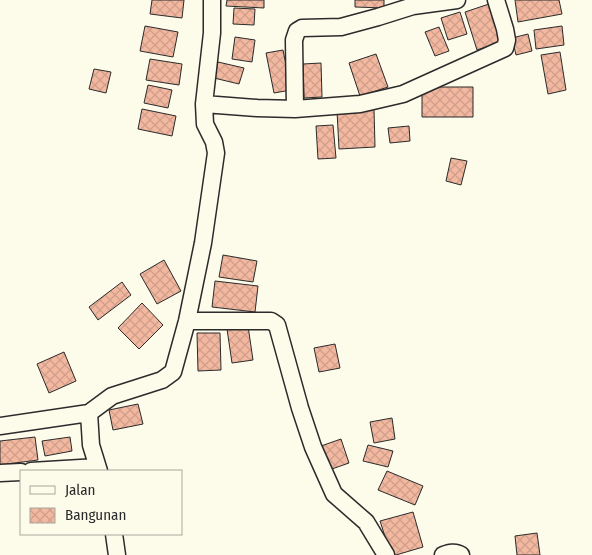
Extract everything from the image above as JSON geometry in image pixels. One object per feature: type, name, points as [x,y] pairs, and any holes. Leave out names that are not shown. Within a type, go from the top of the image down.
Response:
[{"type":"street","points":[[0,426],[89,413],[112,396],[162,380],[173,372],[187,321],[203,243],[216,153],[214,142],[205,124],[204,104],[212,33],[212,0]]},
{"type":"street","points":[[294,109],[294,40],[296,31],[302,28],[341,27],[378,18],[413,6],[457,0]]},
{"type":"street","points":[[204,104],[294,109],[360,104],[403,94],[505,48],[507,40],[505,29],[496,0]]},
{"type":"street","points":[[187,321],[271,321],[277,325],[298,401],[313,446],[334,494],[366,522],[386,555]]},
{"type":"street","points":[[64,470],[98,469],[91,445],[89,413]]},
{"type":"street","points":[[0,473],[20,472]]},
{"type":"street","points":[[114,535],[117,555]]},
{"type":"street","points":[[443,555],[452,552],[461,555]]},
{"type":"building","points":[[152,0],[184,0],[182,18],[150,14]]},
{"type":"building","points":[[227,0],[264,0],[264,8],[226,6]]},
{"type":"building","points":[[355,0],[384,0],[384,8],[355,7]]},
{"type":"building","points":[[515,0],[559,0],[562,14],[518,22]]},
{"type":"building","points":[[489,4],[502,42],[477,50],[465,12]]},
{"type":"building","points":[[234,8],[255,9],[254,25],[233,24]]},
{"type":"building","points":[[460,12],[467,34],[448,40],[441,18]]},
{"type":"building","points":[[145,26],[178,32],[173,57],[140,51]]},
{"type":"building","points":[[562,26],[564,45],[536,49],[534,30]]},
{"type":"building","points":[[439,27],[449,51],[435,56],[425,32]]},
{"type":"building","points":[[528,34],[532,51],[516,55],[512,38]]},
{"type":"building","points":[[235,37],[255,40],[252,62],[232,59]]},
{"type":"building","points":[[283,50],[291,90],[274,93],[266,53]]},
{"type":"building","points":[[560,52],[566,90],[548,94],[541,55]]},
{"type":"building","points":[[376,54],[388,87],[360,96],[349,63]]},
{"type":"building","points":[[150,59],[182,64],[179,85],[146,80]]},
{"type":"building","points":[[218,62],[244,68],[239,84],[214,78]]},
{"type":"building","points":[[321,63],[322,97],[304,98],[303,64]]},
{"type":"building","points":[[94,69],[111,72],[106,93],[89,89]]},
{"type":"building","points":[[148,85],[172,90],[168,108],[144,103]]},
{"type":"building","points":[[422,87],[473,87],[473,117],[422,117]]},
{"type":"building","points":[[142,109],[176,116],[172,136],[138,129]]},
{"type":"building","points":[[374,109],[375,147],[339,149],[337,111]]},
{"type":"building","points":[[333,125],[336,158],[318,159],[316,126]]},
{"type":"building","points":[[409,126],[410,141],[390,143],[388,128]]},
{"type":"building","points":[[451,158],[467,161],[461,185],[446,181]]},
{"type":"building","points":[[223,255],[257,261],[253,282],[219,277]]},
{"type":"building","points":[[164,260],[181,291],[157,304],[140,274]]},
{"type":"building","points":[[215,281],[258,286],[255,312],[212,307]]},
{"type":"building","points":[[122,282],[131,295],[98,320],[89,307]]},
{"type":"building","points":[[142,303],[163,325],[139,349],[118,328]]},
{"type":"building","points":[[248,326],[253,360],[232,363],[227,329]]},
{"type":"building","points":[[197,333],[220,333],[221,370],[198,371]]},
{"type":"building","points":[[335,344],[340,368],[319,372],[314,348]]},
{"type":"building","points":[[64,352],[76,381],[49,393],[37,364]]},
{"type":"building","points":[[138,404],[143,424],[113,430],[109,410]]},
{"type":"building","points":[[392,418],[395,439],[374,443],[370,422]]},
{"type":"building","points":[[35,437],[38,460],[0,465],[0,441]]},
{"type":"building","points":[[70,437],[72,451],[45,456],[42,441]]},
{"type":"building","points":[[341,439],[349,463],[329,470],[321,446]]},
{"type":"building","points":[[368,445],[393,451],[388,467],[363,461]]},
{"type":"building","points":[[387,471],[423,486],[415,505],[378,490]]},
{"type":"building","points":[[413,512],[423,547],[391,555],[380,521]]},
{"type":"building","points":[[537,533],[540,555],[517,555],[515,536]]}]
